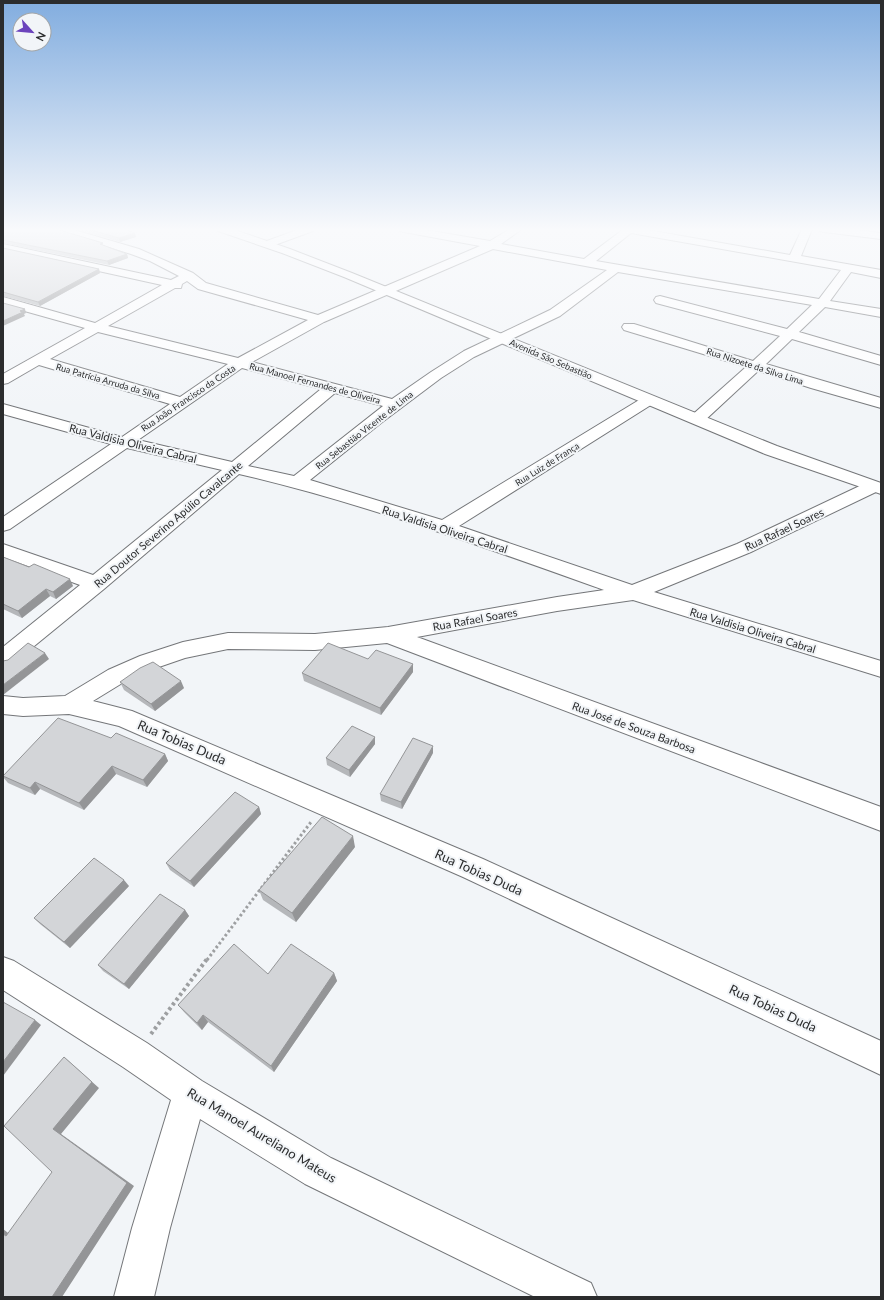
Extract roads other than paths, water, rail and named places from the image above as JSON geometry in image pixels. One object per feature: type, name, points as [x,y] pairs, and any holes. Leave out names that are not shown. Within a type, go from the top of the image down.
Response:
[{"type":"street","points":[[3,380],[161,290]]},
{"type":"street","points":[[215,290],[319,319]]},
{"type":"street","name":"Rua João Francisco da Costa","points":[[3,525],[240,363],[319,319],[385,290]]},
{"type":"street","name":"Avenida São Sebastião","points":[[385,290],[649,400],[808,464],[876,488]]},
{"type":"street","name":"Rua Sebastião Vicente de Lima","points":[[297,482],[394,404],[457,362],[477,350],[503,339],[554,313],[589,290]]},
{"type":"street","points":[[739,290],[881,313]]},
{"type":"street","points":[[697,419],[756,366],[821,304],[832,290]]},
{"type":"street","points":[[660,300],[819,341],[881,361]]},
{"type":"street","name":"Rua Manoel Fernandes de Oliveira","points":[[7,305],[240,363],[394,404]]},
{"type":"street","name":"Rua Nizoete da Silva Lima","points":[[629,327],[816,386],[881,403]]},
{"type":"street","name":"Rua Patrícia Arruda da Silva","points":[[36,360],[181,402]]},
{"type":"street","name":"Rua Doutor Severino Apúlio Cavalcante","points":[[3,659],[97,584],[233,468],[332,388]]},
{"type":"street","name":"Rua Luiz de França","points":[[444,527],[649,400]]},
{"type":"street","name":"Rua Valdisia Oliveira Cabral","points":[[3,409],[123,442],[297,482],[444,527],[633,593],[881,669]]},
{"type":"street","name":"Rua Rafael Soares","points":[[69,705],[116,676],[148,662],[183,650],[228,641],[315,642],[388,634],[557,604],[633,593],[744,548],[876,488]]},
{"type":"street","points":[[3,550],[97,584]]},
{"type":"street","name":"Rua José de Souza Barbosa","points":[[388,634],[881,819]]},
{"type":"street","points":[[3,706],[23,707],[69,705]]},
{"type":"street","name":"Rua Tobias Duda","points":[[69,705],[124,718],[473,868],[881,1058]]},
{"type":"street","name":"Rua Manoel Aureliano Mateus","points":[[3,972],[135,1055],[190,1093],[318,1172],[577,1297]]},
{"type":"street","points":[[134,1297],[151,1228],[190,1093]]}]
